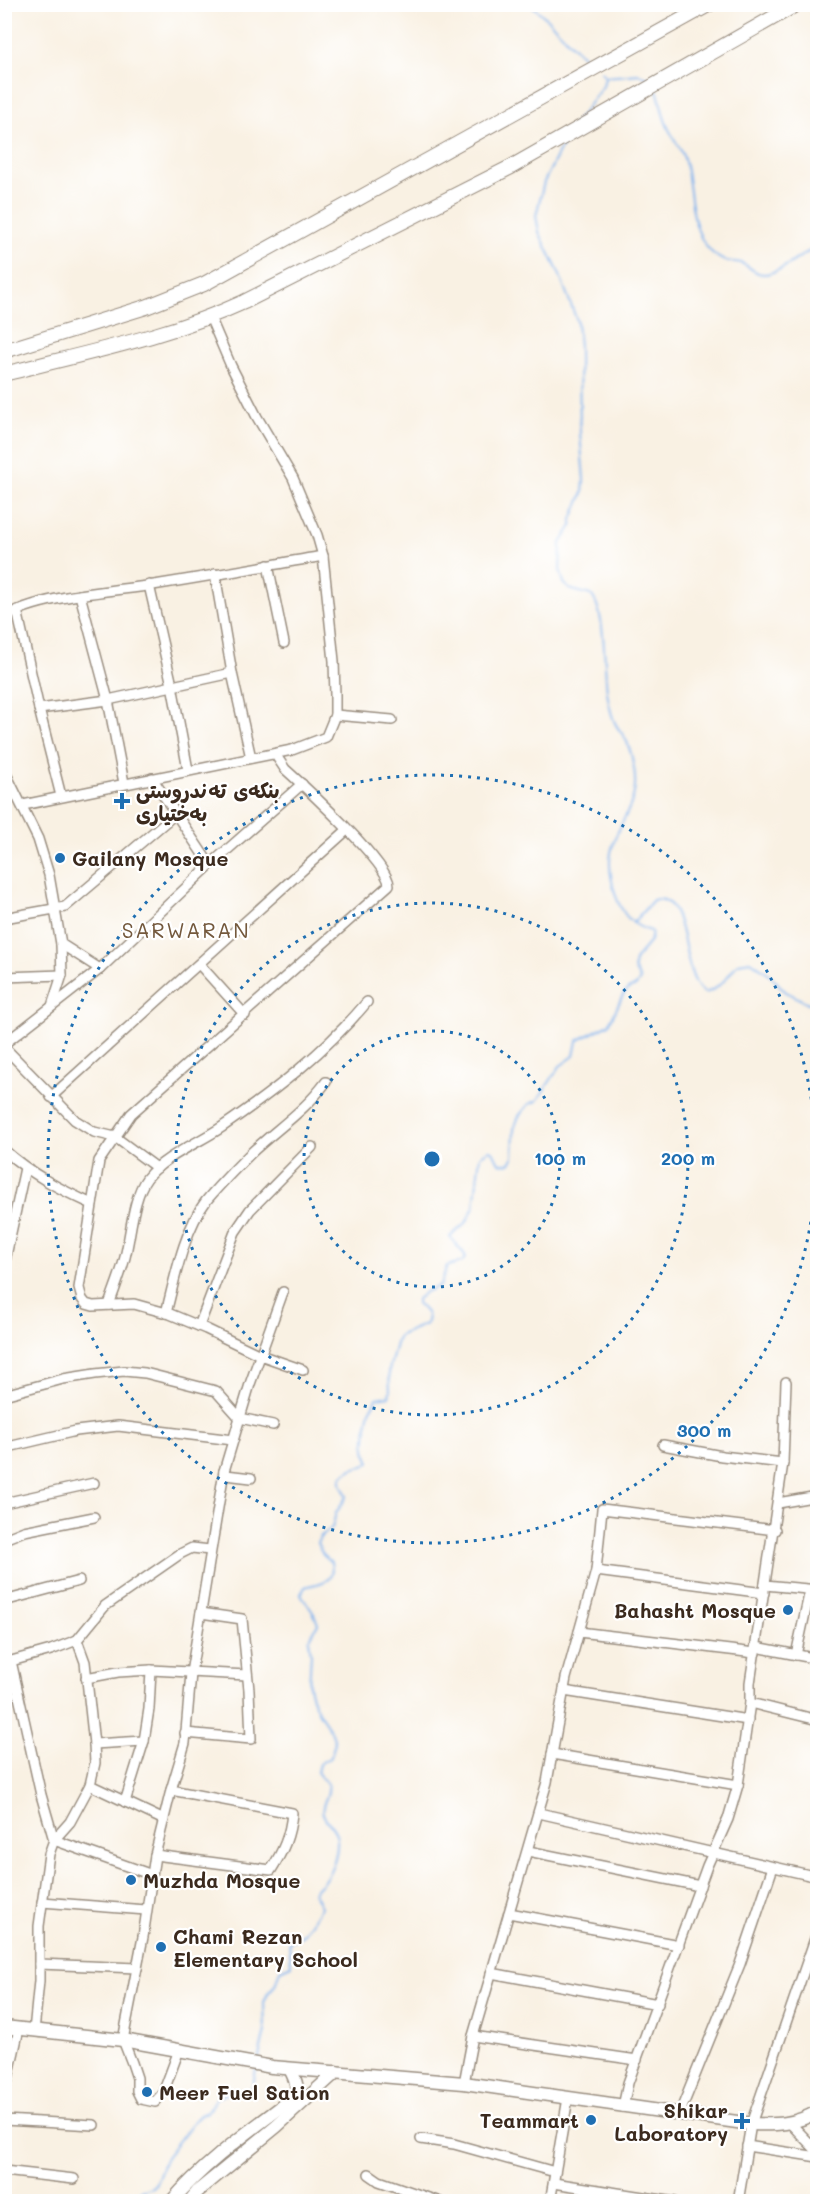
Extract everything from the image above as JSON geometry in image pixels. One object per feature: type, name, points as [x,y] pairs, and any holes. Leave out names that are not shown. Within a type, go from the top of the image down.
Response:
[{"type":"main road","points":[[4,351],[146,307],[204,284],[710,4]]},
{"type":"main road","points":[[4,374],[155,335],[210,317],[243,302],[511,167],[797,4]]},
{"type":"street","points":[[23,805],[275,754],[326,737],[335,715],[334,661],[324,556],[293,478],[257,417],[231,366],[210,317]]},
{"type":"street","points":[[4,618],[30,605],[80,595],[324,556]]},
{"type":"street","points":[[268,565],[284,643]]},
{"type":"street","points":[[215,574],[232,674],[252,758]]},
{"type":"street","points":[[149,585],[188,770]]},
{"type":"street","points":[[80,595],[108,700],[124,783]]},
{"type":"street","points":[[17,610],[39,709],[62,796]]},
{"type":"street","points":[[39,709],[108,700],[232,674]]},
{"type":"street","points":[[335,715],[392,720]]},
{"type":"street","points":[[275,754],[285,769],[348,830],[376,861],[390,881],[389,885],[131,1114],[99,1161],[79,1288],[86,1304],[93,1306],[134,1304],[166,1313],[260,1355],[303,1370]]},
{"type":"street","points":[[4,770],[38,839],[56,909],[61,944],[62,975],[52,1006]]},
{"type":"street","points":[[152,778],[210,865]]},
{"type":"street","points":[[157,1168],[115,1137],[94,1132],[75,1120],[4,1046],[99,969],[210,865],[302,784]]},
{"type":"street","points":[[4,918],[65,907],[175,813]]},
{"type":"street","points":[[51,1097],[348,830]]},
{"type":"street","points":[[61,944],[99,969]]},
{"type":"street","points":[[199,964],[245,1015]]},
{"type":"street","points":[[4,977],[62,975]]},
{"type":"street","points":[[109,1305],[124,1263],[137,1197],[147,1178],[157,1168],[263,1100],[343,1031],[367,1002]]},
{"type":"street","points":[[166,1313],[194,1222],[205,1202],[251,1153],[317,1095],[326,1082]]},
{"type":"street","points":[[199,1326],[235,1232],[250,1210],[312,1147]]},
{"type":"street","points":[[4,1150],[25,1168],[51,1185],[92,1204]]},
{"type":"street","points":[[4,1265],[25,1168]]},
{"type":"street","points":[[4,1212],[15,1214]]},
{"type":"street","points":[[179,2050],[163,2093],[155,2102],[141,2099],[123,2040],[155,1855],[171,1790],[181,1761],[191,1673],[224,1471],[260,1355],[284,1292]]},
{"type":"street","points":[[4,1395],[63,1379],[95,1374],[124,1371],[145,1373],[216,1392],[240,1418],[273,1425]]},
{"type":"street","points":[[623,2107],[637,2060],[700,1886],[728,1819],[738,1785],[748,1720],[755,1650],[775,1530],[783,1463],[786,1382]]},
{"type":"street","points":[[4,1448],[76,1431],[118,1426],[233,1440]]},
{"type":"street","points":[[663,1445],[722,1456],[783,1463]]},
{"type":"street","points":[[224,1471],[226,1475],[251,1478]]},
{"type":"street","points":[[4,1503],[94,1483]]},
{"type":"street","points":[[778,1503],[818,1496]]},
{"type":"street","points":[[464,2084],[473,2036],[539,1812],[564,1691],[596,1571],[602,1509],[775,1530]]},
{"type":"street","points":[[4,1539],[24,1531],[94,1518]]},
{"type":"street","points":[[54,1840],[8,1662],[77,1640],[105,1606],[180,1554],[192,1548],[210,1550]]},
{"type":"street","points":[[596,1571],[764,1589],[814,1590],[796,1655]]},
{"type":"street","points":[[4,1601],[79,1581]]},
{"type":"street","points":[[185,1733],[251,1739],[242,1619],[201,1613]]},
{"type":"street","points":[[579,1632],[755,1650],[818,1659]]},
{"type":"street","points":[[34,2031],[39,1964],[39,1926],[44,1880],[54,1840],[70,1822],[90,1785],[94,1763],[85,1662],[77,1640]]},
{"type":"street","points":[[86,1678],[118,1672],[151,1670],[247,1675]]},
{"type":"street","points":[[125,1802],[144,1741],[149,1709],[151,1670]]},
{"type":"street","points":[[564,1691],[748,1720]]},
{"type":"street","points":[[750,1703],[818,1720]]},
{"type":"street","points":[[94,1744],[144,1741]]},
{"type":"street","points":[[552,1754],[738,1785]]},
{"type":"street","points":[[90,1785],[165,1820]]},
{"type":"street","points":[[155,1855],[270,1870],[285,1846],[290,1832],[292,1813],[171,1790]]},
{"type":"street","points":[[539,1812],[818,1877]]},
{"type":"street","points":[[54,1840],[152,1875]]},
{"type":"street","points":[[528,1851],[700,1886]]},
{"type":"street","points":[[679,2115],[740,1964],[773,1867]]},
{"type":"street","points":[[42,1902],[146,1910]]},
{"type":"street","points":[[509,1913],[679,1945]]},
{"type":"street","points":[[738,2202],[751,2124],[818,1930]]},
{"type":"street","points":[[39,1964],[137,1968]]},
{"type":"street","points":[[491,1973],[658,2004]]},
{"type":"street","points":[[4,2027],[123,2040],[290,2069],[464,2084],[751,2124],[778,2126],[818,2111]]},
{"type":"street","points":[[4,2096],[8,2059],[19,2029]]},
{"type":"street","points":[[473,2036],[637,2060]]},
{"type":"street","points":[[189,2202],[198,2191],[296,2101],[297,2085],[290,2069]]},
{"type":"street","points":[[171,2202],[186,2184],[208,2164],[336,2072]]},
{"type":"street","points":[[550,2202],[568,2098]]},
{"type":"street","points":[[4,2120],[94,2125]]},
{"type":"street","points":[[790,2123],[818,2152]]},
{"type":"street","points":[[421,2139],[454,2144],[555,2172]]},
{"type":"street","points":[[747,2146],[818,2157]]},
{"type":"street","points":[[4,2171],[74,2179]]},
{"type":"street","points":[[369,2174],[379,2181],[440,2202]]},
{"type":"street","points":[[554,2183],[675,2202]]},
{"type":"waterway","points":[[529,4],[538,10],[592,64]]},
{"type":"waterway","points":[[573,126],[603,86],[605,77],[601,71]]},
{"type":"waterway","points":[[605,77],[639,74],[651,80]]},
{"type":"waterway","points":[[657,90],[665,121],[684,157],[693,214],[702,239],[709,250],[722,260],[741,263],[758,273],[765,274],[783,268],[818,247]]},
{"type":"waterway","points":[[258,2061],[265,2031],[264,2002],[275,1985],[280,1970],[291,1965],[289,1942],[303,1935],[321,1907],[314,1893],[330,1871],[337,1846],[336,1834],[322,1810],[328,1787],[317,1772],[319,1764],[331,1757],[335,1742],[312,1698],[309,1686],[311,1654],[309,1640],[318,1624],[301,1594],[305,1587],[325,1581],[331,1575],[331,1562],[323,1555],[317,1543],[321,1536],[332,1528],[336,1513],[347,1496],[341,1484],[341,1478],[349,1470],[370,1462],[365,1451],[370,1411],[377,1398],[389,1396],[389,1370],[397,1340],[400,1335],[426,1324],[427,1321],[427,1315],[417,1303],[417,1299],[427,1291],[440,1286],[447,1266],[462,1262],[465,1258],[450,1237],[466,1223],[474,1207],[480,1156],[489,1150],[493,1151],[499,1163],[510,1163],[513,1158],[514,1129],[519,1116],[529,1104],[537,1101],[560,1066],[574,1056],[577,1041],[609,1024],[623,995],[628,989],[636,986],[640,980],[634,965],[651,937],[651,931],[634,923],[623,911],[611,879],[610,861],[613,844],[632,801],[635,781],[629,747],[615,723],[610,708],[604,640],[599,613],[591,595],[569,589],[564,583],[560,570],[561,543],[572,526],[572,519],[583,493],[579,347],[577,321],[559,273],[539,232],[536,216],[544,182],[563,144]]},
{"type":"waterway","points":[[633,923],[653,900],[665,900],[673,908],[679,921],[691,971],[697,985],[705,993],[720,985],[738,963],[751,961],[768,973],[786,992],[818,1008]]},
{"type":"waterway","points":[[130,2202],[141,2191],[156,2183],[166,2157],[194,2121],[207,2112],[216,2098],[232,2091],[249,2090],[253,2085],[256,2069]]},
{"type":"place","name":"بنکەی تەندروستی بەختیاری","points":[[122,801]]},
{"type":"place","name":"Gailany Mosque","points":[[60,858]]},
{"type":"place","name":"Bahasht Mosque","points":[[788,1610]]},
{"type":"place","name":"Muzhda Mosque","points":[[131,1880]]},
{"type":"place","name":"Chami Rezan Elementary School","points":[[161,1947]]},
{"type":"place","name":"Meer Fuel Sation","points":[[147,2092]]},
{"type":"place","name":"Teammart","points":[[591,2120]]},
{"type":"place","name":"Shikar Laboratory","points":[[742,2121]]},
{"type":"district","name":"SARWARAN","points":[[186,929]]}]
